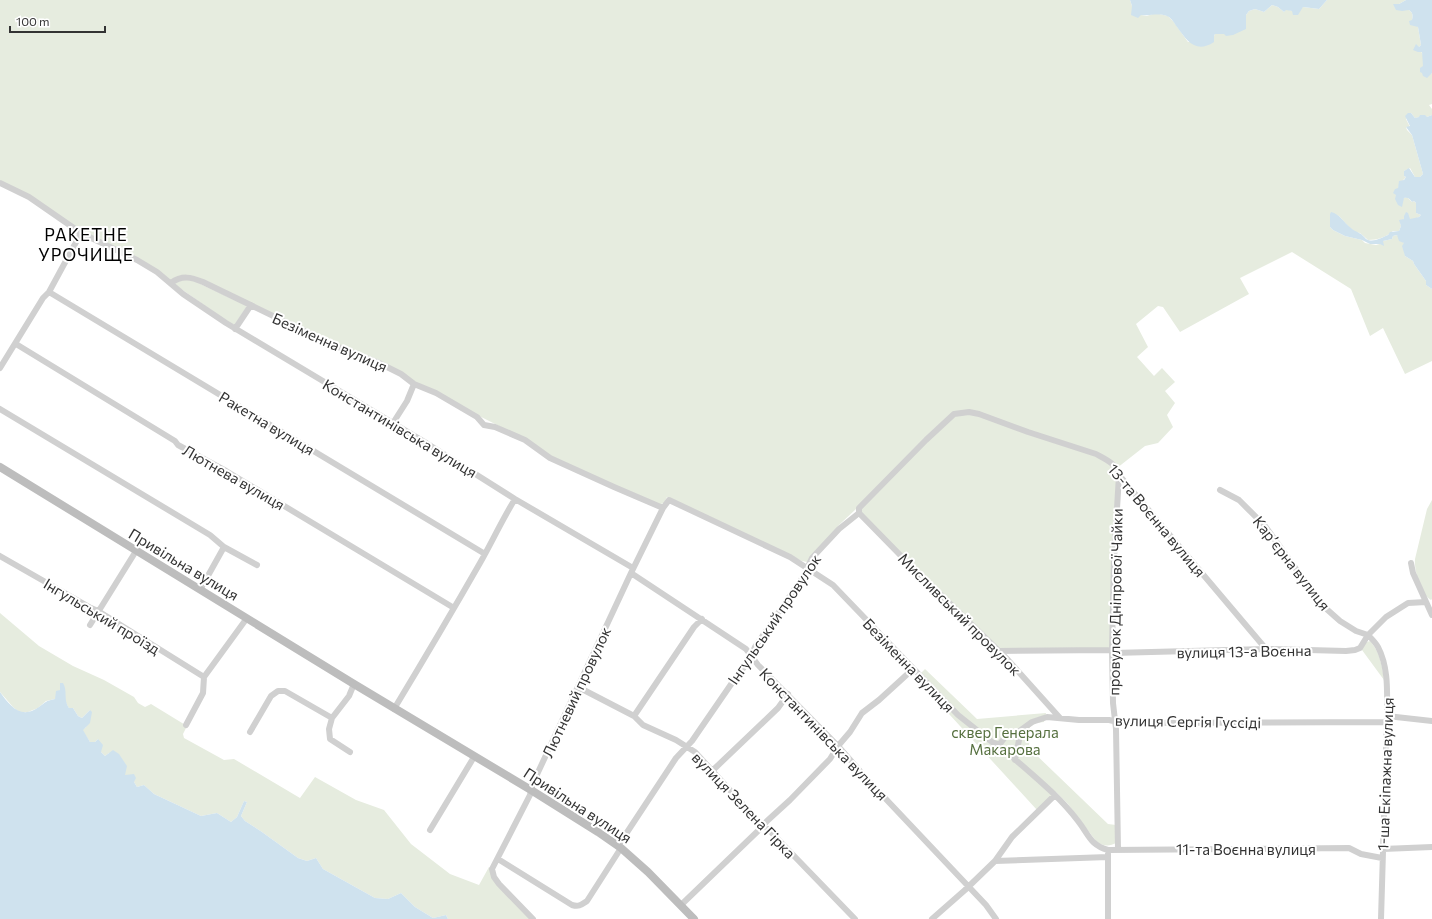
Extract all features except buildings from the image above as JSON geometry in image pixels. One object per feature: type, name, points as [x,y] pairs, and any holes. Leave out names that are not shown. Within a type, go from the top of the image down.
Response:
[{"type":"street","points":[[0,183],[29,196],[81,233],[128,255],[157,272],[171,283]]},
{"type":"street","points":[[0,368],[43,298],[49,292],[81,233]]},
{"type":"street","name":"Безіменна вулиця","points":[[171,283],[176,279],[194,278],[333,345],[379,363],[401,374],[414,384],[436,393],[477,417],[484,425],[495,427],[525,440],[550,458],[663,508]]},
{"type":"street","name":"Константинівська вулиця","points":[[171,283],[183,294],[235,329],[393,423],[632,570],[746,649],[758,665],[838,746],[866,778],[969,886],[996,919]]},
{"type":"street","name":"Ракетна вулиця","points":[[49,292],[485,554]]},
{"type":"street","points":[[235,329],[251,305]]},
{"type":"street","name":"Лютнева вулиця","points":[[16,344],[175,441],[178,445],[226,471],[454,608]]},
{"type":"street","points":[[393,423],[407,401],[414,384]]},
{"type":"street","points":[[0,409],[210,535],[224,547],[257,565]]},
{"type":"street","name":"13-та Воєнна вулиця","points":[[954,414],[969,412],[979,414],[1096,454],[1117,468],[1119,475],[1266,649]]},
{"type":"street","name":"Інгульський провулок","points":[[498,859],[572,905],[582,905],[586,901],[676,758],[692,740],[734,680],[750,661],[755,647],[803,577],[812,558],[839,529],[859,513],[859,508],[926,440],[954,414]]},
{"type":"street","name":"Привільна вулиця","points":[[0,467],[394,709],[531,790],[619,847],[648,872],[694,919]]},
{"type":"street","name":"провулок Дніпрової Чайки","points":[[1118,850],[1116,722],[1113,702],[1112,651],[1114,559],[1119,475]]},
{"type":"street","name":"Карʼєрна вулиця","points":[[1220,490],[1239,500],[1265,526],[1322,605],[1340,621],[1356,632],[1368,635]]},
{"type":"street","points":[[394,709],[454,608],[515,499]]},
{"type":"street","name":"Безіменна вулиця","points":[[669,500],[790,557],[807,570],[833,586],[958,715],[998,745],[1055,795],[1078,820],[1095,845],[1108,850]]},
{"type":"street","name":"Лютневий провулок","points":[[533,919],[499,884],[494,877],[492,869],[531,790],[632,570],[663,508],[669,500]]},
{"type":"street","name":"Мисливський провулок","points":[[859,513],[997,651],[1014,666],[1060,718]]},
{"type":"street","points":[[200,590],[224,547]]},
{"type":"street","points":[[90,625],[136,551]]},
{"type":"street","name":"Інгульський проїзд","points":[[0,556],[98,611],[204,677]]},
{"type":"street","points":[[1411,563],[1413,573],[1432,615]]},
{"type":"street","points":[[1368,635],[1386,617],[1408,603],[1426,602]]},
{"type":"street","points":[[186,725],[203,693],[204,677],[247,618]]},
{"type":"street","points":[[634,716],[694,627],[702,619]]},
{"type":"street","name":"вулиця 13-а Воєнна","points":[[997,651],[1266,649],[1346,651],[1360,648],[1368,635]]},
{"type":"street","name":"1-ша Екіпажна вулиця","points":[[1368,635],[1378,646],[1384,662],[1387,687],[1381,919]]},
{"type":"street","points":[[680,905],[790,800],[830,759],[862,713],[913,670]]},
{"type":"street","points":[[350,752],[330,739],[329,729],[332,718],[349,696],[354,684]]},
{"type":"street","name":"вулиця Зелена Гірка","points":[[578,687],[634,716],[643,725],[676,740],[695,752],[763,826],[769,830],[854,919]]},
{"type":"street","points":[[250,732],[271,696],[278,691],[285,691],[332,718]]},
{"type":"street","points":[[712,771],[778,708],[788,694]]},
{"type":"street","name":"вулиця Сергія Гуссіді","points":[[998,745],[1006,736],[1020,730],[1032,722],[1047,717],[1079,720],[1109,720],[1124,723],[1387,719],[1432,721]]},
{"type":"street","points":[[1015,760],[1020,730]]},
{"type":"street","points":[[430,830],[474,757]]},
{"type":"street","points":[[932,919],[995,861],[1012,837],[1055,795]]},
{"type":"street","points":[[1384,849],[1432,847]]},
{"type":"street","name":"11-та Воєнна вулиця","points":[[1108,850],[1349,848],[1361,854],[1382,858]]},
{"type":"street","points":[[1108,850],[1108,919]]},
{"type":"street","points":[[995,861],[1108,857]]},
{"type":"green space","points":[[0,0],[1130,0],[1132,6],[1141,15],[1147,16],[1155,13],[1168,16],[1188,42],[1214,36],[1215,34],[1224,34],[1246,22],[1246,15],[1249,11],[1255,9],[1264,12],[1272,5],[1278,7],[1284,12],[1286,9],[1292,11],[1303,7],[1319,9],[1327,0],[1406,0],[1399,4],[1394,4],[1405,10],[1409,10],[1413,17],[1412,20],[1418,27],[1421,45],[1419,47],[1423,55],[1423,66],[1430,74],[1432,73],[1432,104],[1429,105],[1432,109],[1432,115],[1427,117],[1420,115],[1420,117],[1415,118],[1411,113],[1406,119],[1410,127],[1406,127],[1412,135],[1423,174],[1420,177],[1415,177],[1410,168],[1404,171],[1404,176],[1406,177],[1399,185],[1396,195],[1402,201],[1407,197],[1412,202],[1414,201],[1416,203],[1416,213],[1421,215],[1411,219],[1404,219],[1400,222],[1401,226],[1399,231],[1393,231],[1378,239],[1368,240],[1360,233],[1355,232],[1339,216],[1330,214],[1330,227],[1345,236],[1362,240],[1365,243],[1376,245],[1383,243],[1383,241],[1392,239],[1393,236],[1397,235],[1404,243],[1405,256],[1413,261],[1426,281],[1426,285],[1432,289],[1432,361],[1405,374],[1383,328],[1370,336],[1351,289],[1292,252],[1240,278],[1249,294],[1180,332],[1163,307],[1158,306],[1136,324],[1148,347],[1137,357],[1154,376],[1162,368],[1175,382],[1165,391],[1175,403],[1167,415],[1173,427],[1158,443],[1145,446],[1117,468],[1110,647],[1106,649],[1004,649],[994,646],[856,509],[840,524],[807,562],[802,561],[667,497],[664,503],[658,505],[551,457],[525,439],[334,343],[195,277],[171,281],[82,231],[0,181]]},
{"type":"green space","points":[[188,278],[247,306],[235,324],[231,324],[177,286],[175,283]]},
{"type":"green space","points":[[1432,500],[1431,600],[1421,588],[1416,570],[1415,559],[1427,509]]},
{"type":"green space","points":[[0,613],[39,646],[73,666],[104,680],[134,697],[138,703],[145,707],[151,704],[187,726],[183,734],[184,738],[224,760],[234,759],[300,798],[315,777],[356,800],[384,810],[411,844],[450,874],[479,885],[489,867],[494,870],[496,877],[536,919],[448,919],[446,915],[433,918],[415,907],[401,893],[388,899],[375,898],[323,869],[316,858],[307,861],[298,858],[245,821],[241,816],[247,802],[244,801],[237,817],[231,822],[217,813],[201,816],[154,794],[144,785],[137,787],[134,782],[125,775],[109,753],[105,756],[101,752],[98,739],[95,742],[90,742],[82,730],[86,727],[90,710],[82,718],[78,716],[73,708],[69,708],[67,706],[60,690],[55,699],[46,701],[38,708],[28,712],[19,712],[0,692]]},
{"type":"green space","points":[[1370,641],[1378,654],[1384,680],[1362,650],[1362,647]]},
{"type":"green space","name":"сквер Генерала Макарова","points":[[925,669],[977,719],[1046,713],[1044,722],[1036,723],[1030,727],[1029,748],[1108,824],[1116,825],[1116,843],[1106,845],[1096,841],[1068,804],[1056,792],[1037,810],[916,678]]},
{"type":"water","points":[[1130,0],[1327,0],[1319,9],[1303,7],[1298,15],[1293,15],[1292,11],[1286,10],[1284,12],[1278,7],[1272,5],[1264,12],[1255,9],[1249,11],[1246,15],[1246,29],[1233,35],[1226,36],[1224,34],[1215,34],[1214,42],[1202,47],[1188,41],[1169,17],[1155,14],[1141,15],[1138,18],[1131,15],[1132,6]]},
{"type":"water","points":[[1406,0],[1432,0],[1432,73],[1427,78],[1420,72],[1420,68],[1423,66],[1422,52],[1413,50],[1416,44],[1419,47],[1421,45],[1418,27],[1410,25],[1409,21],[1412,20],[1413,15],[1409,10],[1396,10],[1393,4],[1399,4]]},
{"type":"water","points":[[1408,113],[1411,113],[1415,118],[1419,117],[1420,115],[1425,115],[1427,117],[1432,115],[1432,289],[1426,285],[1426,281],[1413,261],[1405,256],[1402,246],[1404,243],[1399,241],[1397,235],[1393,236],[1392,239],[1383,241],[1384,246],[1380,244],[1370,244],[1362,240],[1345,236],[1330,227],[1331,212],[1337,215],[1352,229],[1366,239],[1374,240],[1388,235],[1390,232],[1399,231],[1401,226],[1399,220],[1404,219],[1406,212],[1408,213],[1410,219],[1421,215],[1416,213],[1416,203],[1414,201],[1412,202],[1409,198],[1404,198],[1402,207],[1398,205],[1395,199],[1396,195],[1393,193],[1395,189],[1398,188],[1399,181],[1404,180],[1406,177],[1404,176],[1404,171],[1409,168],[1415,177],[1420,177],[1423,174],[1412,135],[1406,127],[1410,126],[1405,116]]},
{"type":"water","points":[[60,683],[63,683],[66,702],[69,708],[73,708],[78,716],[82,718],[90,710],[92,712],[90,723],[83,730],[90,742],[95,742],[98,739],[103,745],[101,752],[105,756],[113,750],[119,754],[127,766],[125,775],[134,774],[136,778],[134,782],[137,787],[144,785],[154,794],[201,816],[217,813],[231,822],[237,817],[244,801],[247,802],[241,816],[245,821],[298,858],[307,861],[316,858],[323,869],[375,898],[388,899],[401,893],[415,907],[433,918],[446,915],[448,919],[0,919],[0,692],[16,710],[27,712],[33,711],[47,701],[55,699],[56,691],[60,690]]},
{"type":"district","name":"РАКЕТНЕ УРОЧИЩЕ","points":[[86,244]]}]
